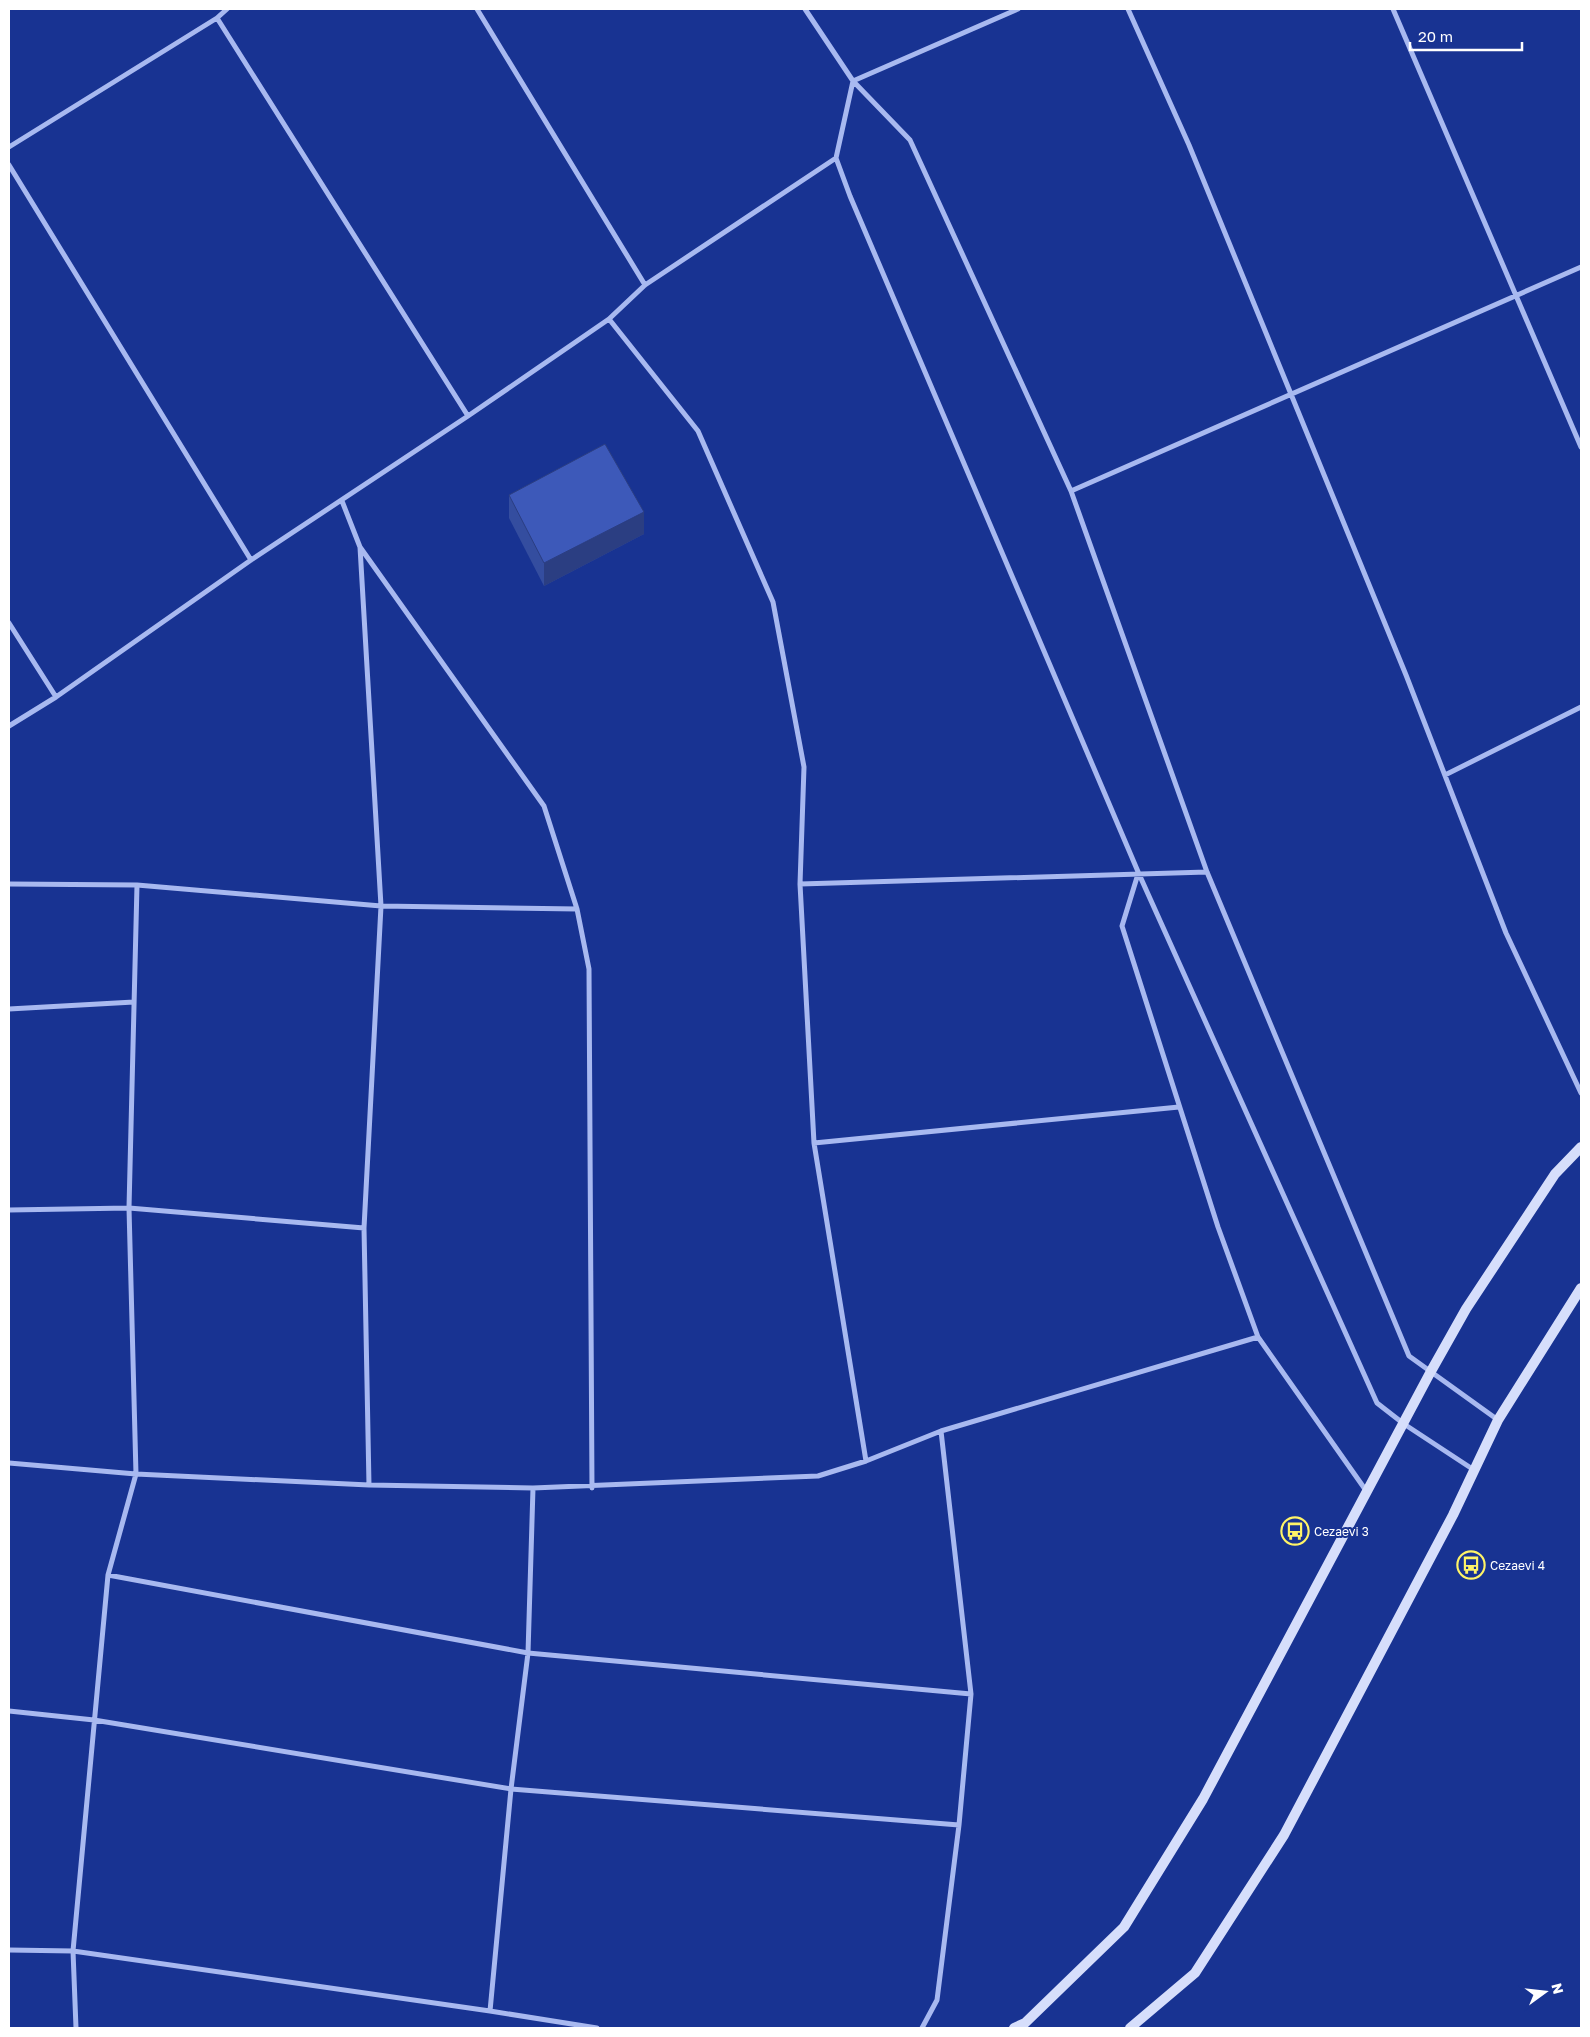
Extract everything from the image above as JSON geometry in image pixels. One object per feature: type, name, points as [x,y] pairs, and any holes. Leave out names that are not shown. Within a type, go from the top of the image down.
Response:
[{"type":"main road","points":[[1014,2028],[1025,2023],[1124,1927],[1203,1800],[1430,1373],[1466,1309],[1555,1174],[1581,1147]]},
{"type":"main road","points":[[1130,2028],[1195,1973],[1284,1835],[1448,1524],[1498,1420],[1581,1288]]},
{"type":"street","points":[[9,147],[217,18],[226,9]]},
{"type":"street","points":[[477,9],[645,285]]},
{"type":"street","points":[[805,9],[853,81],[910,140],[1071,491],[1207,872],[1409,1356],[1430,1373],[1498,1420]]},
{"type":"street","points":[[853,81],[1018,9]]},
{"type":"street","points":[[1128,9],[1189,145],[1406,675],[1506,933],[1581,1093]]},
{"type":"street","points":[[1393,9],[1581,447]]},
{"type":"street","points":[[217,18],[468,416]]},
{"type":"street","points":[[853,81],[836,158],[854,205],[1139,874],[1376,1403],[1404,1424],[1474,1470]]},
{"type":"street","points":[[9,726],[56,697],[251,560],[468,416],[609,319],[645,285],[836,158]]},
{"type":"street","points":[[9,165],[251,560]]},
{"type":"street","points":[[1071,491],[1515,294],[1581,267]]},
{"type":"street","points":[[609,319],[698,431],[773,602],[804,767],[800,884],[814,1143],[866,1460]]},
{"type":"street","points":[[342,501],[360,547],[544,806],[577,908],[589,969],[592,1488]]},
{"type":"street","points":[[360,547],[381,906],[364,1228],[370,1485]]},
{"type":"street","points":[[9,623],[56,697]]},
{"type":"street","points":[[1445,775],[1581,707]]},
{"type":"street","points":[[800,884],[1207,872]]},
{"type":"street","points":[[1139,874],[1122,926],[1179,1107],[1258,1337],[1367,1492]]},
{"type":"street","points":[[9,884],[137,885],[381,906],[577,908]]},
{"type":"street","points":[[76,2028],[73,1951],[108,1575],[136,1474],[129,1208],[137,885]]},
{"type":"street","points":[[9,1009],[134,1002]]},
{"type":"street","points":[[814,1143],[1179,1107]]},
{"type":"street","points":[[9,1210],[129,1208],[364,1228]]},
{"type":"street","points":[[9,1463],[136,1474],[370,1485],[534,1488],[592,1488],[818,1476],[941,1431],[1258,1337]]},
{"type":"street","points":[[922,2028],[937,2000],[959,1825],[971,1694],[941,1431]]},
{"type":"street","points":[[490,2011],[511,1789],[528,1653],[534,1488]]},
{"type":"street","points":[[108,1575],[528,1653],[971,1694]]},
{"type":"street","points":[[9,1711],[94,1720],[511,1789],[959,1825]]},
{"type":"street","points":[[9,1950],[73,1951],[597,2028]]},
{"type":"building","points":[[605,444],[644,512],[544,563],[509,495]]},
{"type":"place","name":"Cezaevi 3","points":[[1295,1531]]},
{"type":"place","name":"Cezaevi 4","points":[[1471,1565]]}]
